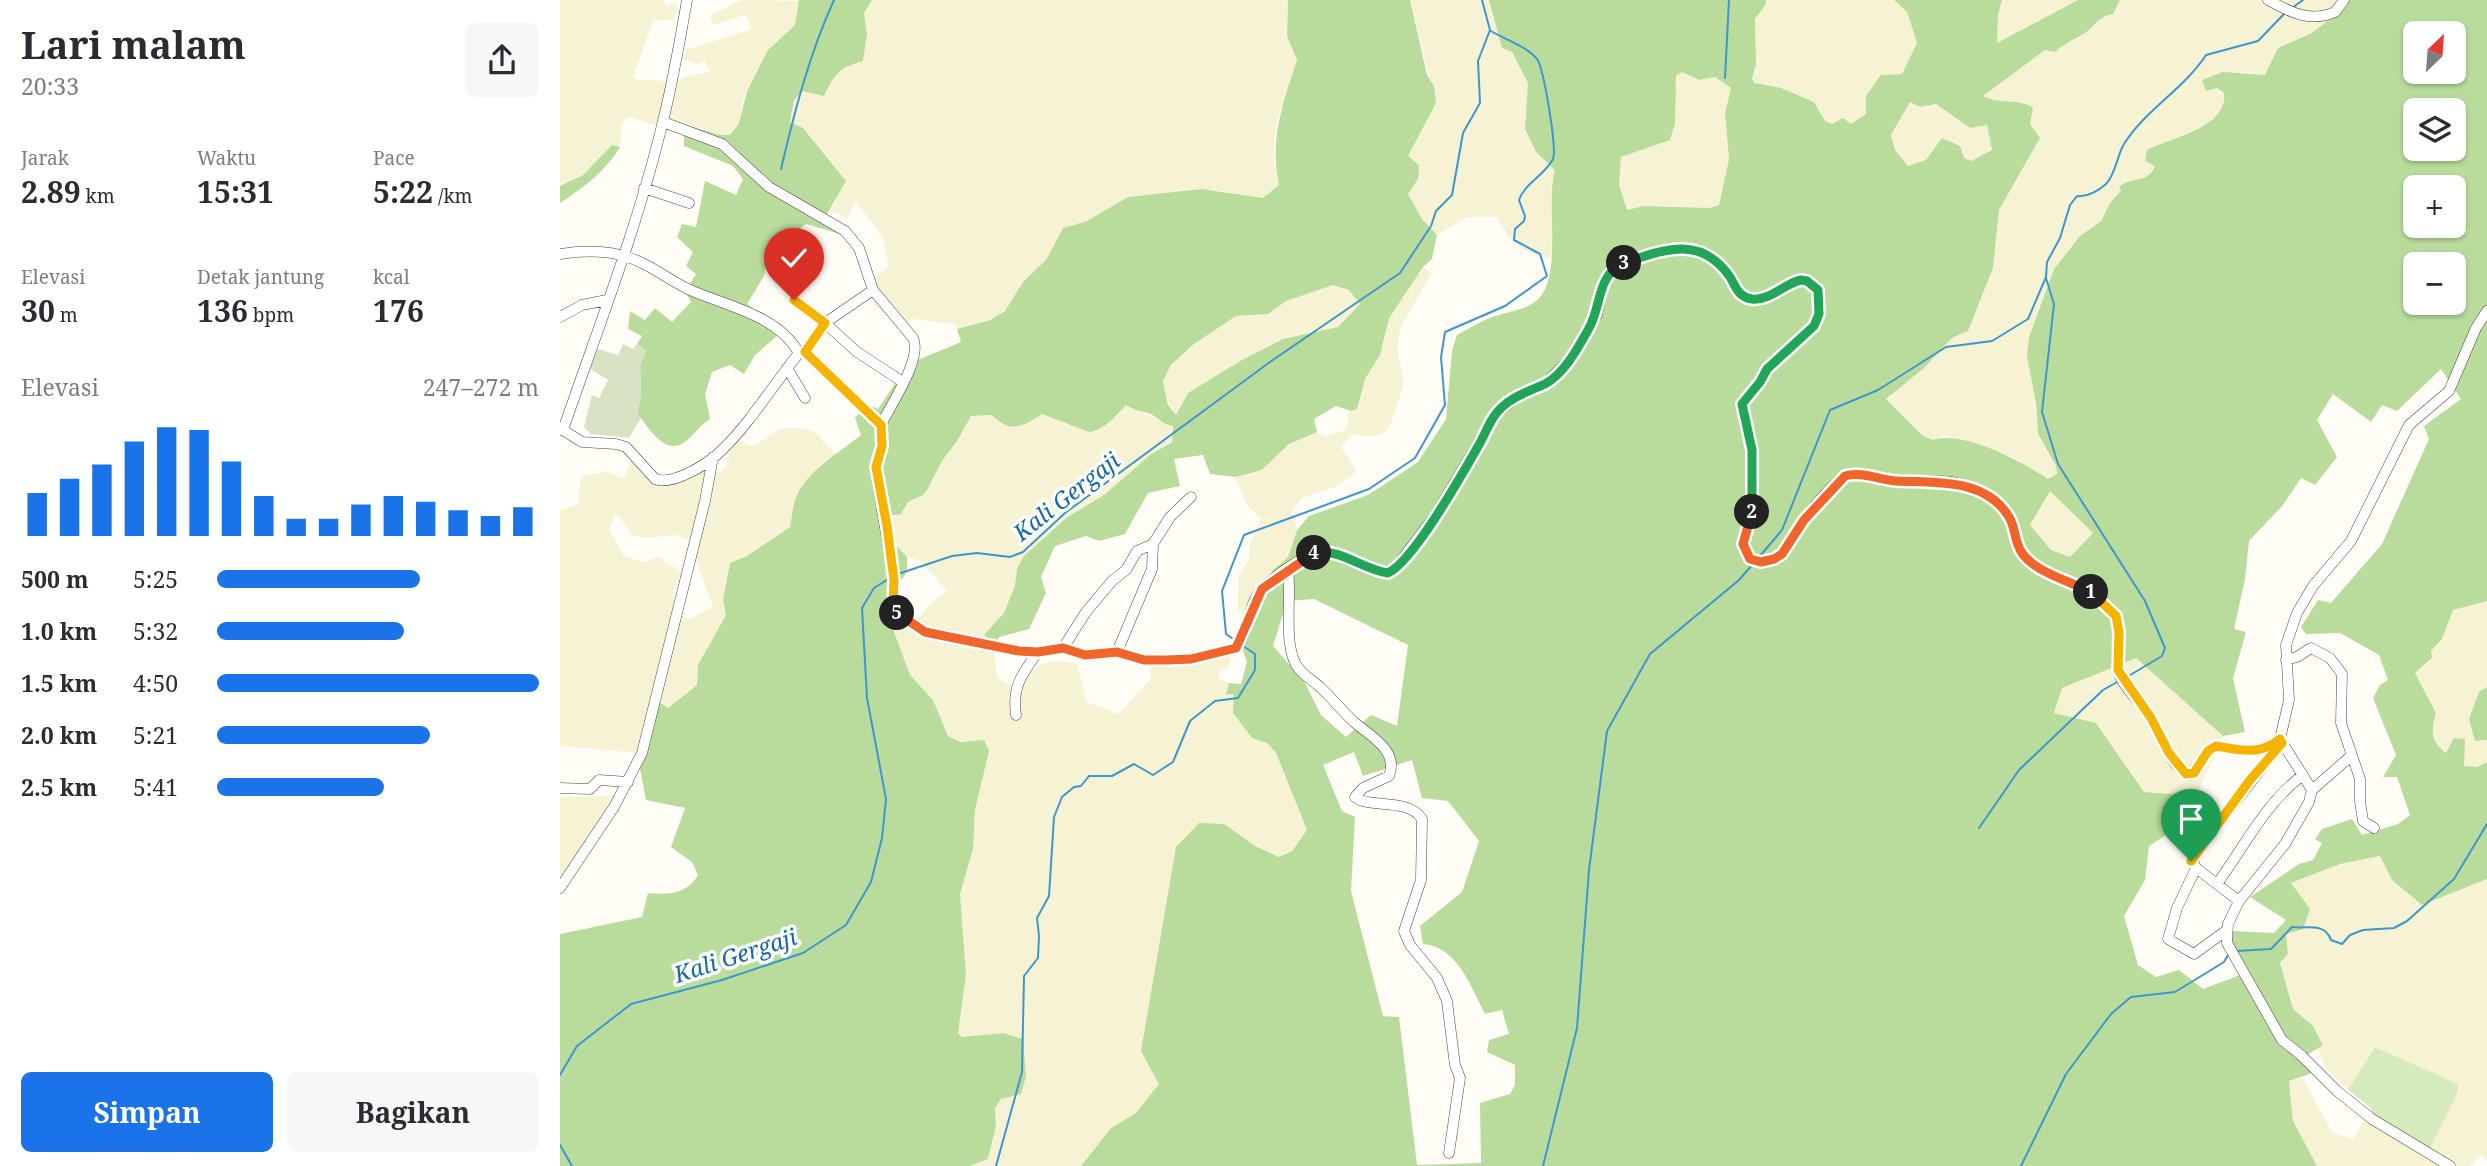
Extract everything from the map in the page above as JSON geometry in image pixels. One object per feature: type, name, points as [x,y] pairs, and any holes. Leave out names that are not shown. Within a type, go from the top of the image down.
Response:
[{"type":"street","points":[[687,0],[663,122],[623,255],[561,430],[582,442],[626,447],[637,456],[651,476],[661,481],[673,479],[713,457],[735,435],[825,323],[873,290]]},
{"type":"street","points":[[2268,0],[2296,14],[2310,17],[2330,15],[2344,0]]},
{"type":"street","points":[[663,122],[722,144],[769,187],[845,231],[859,248],[873,290],[915,342],[915,354],[881,425],[882,446],[876,467],[887,526],[895,612],[915,627],[945,637],[1038,652],[1063,648],[1085,655],[1117,652],[1144,660],[1191,659],[1240,643],[1256,597],[1262,589],[1317,552],[1329,552],[1376,571],[1388,573],[1395,569],[1436,514],[1495,415],[1519,395],[1546,383],[1572,357],[1597,314],[1603,282],[1610,271],[1644,256],[1672,249],[1691,249],[1708,254],[1732,279],[1735,289],[1751,299],[1761,298],[1801,280],[1807,281],[1818,290],[1819,314],[1814,326],[1767,369],[1742,404],[1752,450],[1753,501],[1743,544],[1750,559],[1761,562],[1782,554],[1804,520],[1845,476],[1854,473],[1885,480],[1965,486],[1988,496],[2002,508],[2009,517],[2022,553],[2038,567],[2097,595],[2116,616],[2120,675],[2151,718],[2169,753],[2186,774],[2194,773],[2208,751],[2216,746],[2248,752],[2281,741]]},
{"type":"street","points":[[643,188],[689,203]]},
{"type":"street","points":[[560,254],[594,251],[623,255],[654,268],[688,289],[753,313],[789,340],[881,425]]},
{"type":"street","points":[[560,317],[582,304],[607,300]]},
{"type":"street","points":[[794,300],[857,352],[903,382]]},
{"type":"street","points":[[2239,901],[2196,868],[2191,861],[2193,855],[2281,741],[2289,700],[2286,660],[2288,638],[2300,606],[2351,541],[2409,425],[2449,391],[2476,328],[2487,311]]},
{"type":"street","points":[[787,368],[805,398]]},
{"type":"street","points":[[560,888],[628,782],[642,753],[708,491],[713,457]]},
{"type":"street","points":[[1117,652],[1152,569],[1153,544],[1170,517],[1191,497]]},
{"type":"street","points":[[1063,648],[1086,612],[1112,581],[1126,570],[1137,551],[1153,544]]},
{"type":"street","points":[[1288,569],[1291,589],[1290,641],[1294,661],[1353,721],[1376,737],[1389,758],[1389,776],[1363,788],[1356,797],[1362,802],[1391,802],[1415,812],[1422,819],[1421,880],[1404,930],[1410,945],[1437,978],[1447,1001],[1455,1065],[1460,1078],[1449,1153]]},
{"type":"street","points":[[2286,660],[2311,649],[2325,654],[2339,668],[2342,679],[2341,723],[2360,779],[2363,821],[2374,828]]},
{"type":"street","points":[[1016,715],[1015,697],[1022,673],[1038,652]]},
{"type":"street","points":[[2281,741],[2312,789]]},
{"type":"street","points":[[2351,756],[2312,789],[2309,802],[2285,844],[2239,901],[2227,930],[2227,943],[2282,1040],[2372,1119],[2450,1166]]},
{"type":"street","points":[[2217,884],[2284,791],[2303,775]]},
{"type":"street","points":[[560,788],[590,789],[599,780],[628,782]]},
{"type":"street","points":[[2196,868],[2177,908],[2168,939],[2194,954],[2227,930]]},
{"type":"shaded area","points":[[560,0],[663,0],[667,5],[677,3],[675,19],[653,21],[633,77],[637,80],[679,81],[684,77],[709,72],[705,61],[697,64],[682,59],[686,50],[752,29],[745,15],[713,25],[710,16],[742,0],[800,1],[795,25],[768,50],[743,100],[738,125],[730,135],[720,135],[687,123],[665,128],[630,117],[622,123],[620,146],[612,145],[583,175],[560,186]]},
{"type":"shaded area","points":[[872,0],[1288,0],[1287,35],[1297,60],[1278,117],[1274,140],[1274,164],[1279,185],[1263,198],[1214,190],[1128,197],[1087,221],[1063,228],[1046,260],[1023,282],[1009,307],[996,317],[957,329],[955,324],[913,319],[898,327],[875,305],[868,283],[889,267],[882,236],[856,202],[847,218],[831,211],[845,181],[803,128],[790,122],[794,100],[802,90],[824,96],[836,73],[848,65],[867,33],[864,13]]},
{"type":"shaded area","points":[[1410,0],[1489,0],[1493,17],[1528,83],[1525,129],[1536,152],[1555,170],[1551,184],[1551,258],[1538,257],[1521,248],[1508,236],[1497,217],[1467,217],[1437,235],[1422,219],[1407,194],[1415,184],[1407,156],[1436,103]]},
{"type":"shaded area","points":[[1766,0],[1894,0],[1907,12],[1917,43],[1902,74],[1867,114],[1851,124],[1832,124],[1824,121],[1822,113],[1796,95],[1777,87],[1760,85],[1752,79],[1756,64],[1755,19]]},
{"type":"shaded area","points":[[2002,0],[2078,0],[1997,43],[1998,15]]},
{"type":"shaded area","points":[[2120,0],[2349,0],[2346,6],[2312,33],[2278,48],[2265,75],[2242,72],[2206,90],[2217,88],[2224,93],[2224,105],[2220,113],[2211,121],[2177,139],[2150,164],[2155,166],[2154,171],[2145,179],[2128,181],[2119,187],[2121,191],[2110,203],[2101,221],[2080,236],[2054,269],[2029,337],[2038,435],[2056,466],[2057,475],[2048,479],[2012,457],[1945,436],[1933,440],[1923,436],[1886,399],[1924,368],[1952,338],[1968,331],[1993,268],[1999,210],[2040,138],[2030,124],[2024,102],[1999,103],[1982,96],[2045,50],[2055,52],[2070,39],[2080,36],[2104,15],[2113,14]]},
{"type":"shaded area","points":[[1682,72],[1699,80],[1715,77],[1731,88],[1725,113],[1729,159],[1719,205],[1709,208],[1643,206],[1626,210],[1619,185],[1621,156],[1675,89],[1676,76]]},
{"type":"shaded area","points":[[1910,102],[1920,107],[1936,104],[1970,128],[1987,125],[1992,150],[1971,161],[1964,158],[1926,160],[1908,166],[1895,150],[1891,135]]},
{"type":"shaded area","points":[[1423,267],[1432,273],[1400,328],[1397,349],[1404,383],[1391,423],[1386,432],[1370,437],[1353,434],[1341,447],[1357,472],[1337,486],[1302,498],[1292,511],[1297,530],[1288,557],[1273,570],[1256,606],[1241,616],[1238,607],[1239,576],[1249,559],[1250,544],[1261,518],[1247,505],[1235,477],[1262,470],[1289,444],[1317,432],[1324,437],[1346,430],[1349,412],[1357,409],[1365,379],[1380,355],[1389,318]]},
{"type":"shaded area","points":[[1333,285],[1349,290],[1360,304],[1338,327],[1283,339],[1176,416],[1169,405],[1163,381],[1172,365],[1194,344],[1236,316],[1268,314],[1286,301]]},
{"type":"shaded area","points":[[1126,405],[1173,426],[1172,441],[1150,455],[1104,495],[1066,518],[1023,557],[1004,613],[985,635],[996,644],[994,648],[997,677],[1015,688],[1039,666],[1053,661],[1077,664],[1087,702],[1118,714],[1151,679],[1149,662],[1227,653],[1231,661],[1219,673],[1219,678],[1229,683],[1226,693],[1234,695],[1252,738],[1267,743],[1276,753],[1307,830],[1292,851],[1279,857],[1255,846],[1159,1084],[1136,1113],[1111,1128],[1081,1166],[969,1166],[988,1159],[996,1126],[995,1108],[1026,1076],[1003,1033],[962,1037],[958,1033],[966,975],[960,894],[973,849],[975,810],[989,751],[948,736],[933,700],[910,675],[890,621],[918,620],[928,606],[947,591],[921,561],[907,557],[896,548],[883,532],[880,518],[894,517],[908,502],[927,490],[971,416],[993,415],[1001,424],[1013,427],[1041,414],[1095,432]]},
{"type":"shaded area","points":[[782,428],[808,429],[816,433],[836,455],[825,460],[803,484],[796,497],[790,527],[747,556],[730,563],[723,600],[726,615],[698,665],[697,685],[668,708],[652,697],[637,753],[560,746],[560,511],[578,504],[581,477],[606,471],[624,479],[633,454],[654,481],[702,468],[706,471],[709,468],[719,474],[729,462],[728,454],[738,440],[752,447]],"holes":[[[616,513],[633,535],[645,538],[676,535],[699,544],[695,557],[713,607],[689,619],[674,612],[673,588],[683,573],[658,557],[642,562],[623,555],[609,529]]]},
{"type":"shaded area","points":[[2050,490],[2094,533],[2070,557],[2051,550],[2030,525]]},
{"type":"shaded area","points":[[2487,601],[2487,687],[2479,692],[2475,741],[2487,740],[2487,762],[2477,767],[2463,766],[2465,739],[2446,754],[2437,746],[2431,732],[2436,713],[2415,673],[2430,661],[2431,651],[2442,639],[2453,610]]},
{"type":"shaded area","points":[[2136,658],[2223,736],[2196,796],[2144,792],[2096,723],[2054,713],[2062,688]]},
{"type":"shaded area","points":[[609,796],[612,804],[560,877],[560,797]]},
{"type":"shaded area","points":[[2380,856],[2392,880],[2422,905],[2487,879],[2487,1160],[2481,1155],[2470,1166],[2317,1166],[2293,1121],[2289,1080],[2302,1077],[2332,1132],[2353,1140],[2366,1117],[2389,1134],[2375,1047],[2348,1090],[2325,1067],[2317,1047],[2323,1045],[2313,1026],[2293,1009],[2280,963],[2288,954],[2286,934],[2291,883],[2340,864]]},
{"type":"green space","points":[[799,0],[872,0],[864,13],[867,33],[863,61],[838,73],[824,96],[802,91],[794,100],[790,122],[803,128],[846,181],[826,216],[840,234],[806,224],[769,251],[764,276],[747,304],[783,331],[755,355],[744,374],[730,365],[712,372],[705,394],[710,419],[685,442],[677,446],[663,443],[637,413],[641,395],[640,366],[646,351],[637,344],[642,336],[628,329],[630,311],[645,320],[655,308],[672,322],[691,302],[685,292],[696,274],[686,266],[693,252],[677,237],[682,224],[696,227],[705,181],[736,195],[743,179],[733,166],[684,146],[684,134],[670,120],[720,135],[730,135],[738,125],[748,89],[768,50],[795,25]]},
{"type":"green space","points":[[1288,0],[1410,0],[1427,75],[1434,86],[1436,103],[1408,156],[1419,165],[1418,179],[1408,194],[1422,219],[1437,235],[1432,259],[1423,267],[1389,318],[1380,355],[1365,379],[1357,409],[1351,411],[1336,406],[1314,419],[1317,432],[1289,444],[1262,470],[1235,477],[1210,474],[1203,455],[1174,459],[1180,486],[1148,493],[1125,534],[1099,541],[1086,536],[1055,546],[1041,577],[1046,593],[1029,629],[999,637],[996,644],[984,635],[1004,613],[1023,557],[1066,518],[1104,495],[1150,455],[1172,442],[1173,426],[1126,405],[1105,426],[1089,432],[1042,414],[1016,426],[1005,425],[992,415],[971,416],[923,495],[908,502],[901,514],[880,518],[883,532],[907,557],[904,576],[889,589],[890,621],[910,675],[933,700],[948,736],[961,742],[984,740],[989,751],[975,810],[973,849],[960,894],[966,975],[958,1033],[962,1037],[1003,1033],[1023,1039],[1026,1076],[1021,1094],[1001,1099],[995,1108],[996,1126],[988,1159],[969,1166],[560,1166],[560,934],[642,917],[648,893],[663,894],[683,890],[698,875],[692,862],[671,847],[685,808],[646,800],[637,753],[647,724],[651,697],[668,708],[697,685],[698,665],[726,615],[723,600],[730,563],[747,556],[790,527],[796,499],[803,485],[817,469],[861,435],[855,418],[867,404],[878,409],[908,364],[961,342],[957,329],[990,320],[1005,311],[1023,282],[1046,260],[1063,228],[1087,221],[1128,197],[1202,189],[1263,198],[1279,185],[1276,152],[1279,121],[1297,60],[1287,36]],"holes":[[[1333,285],[1349,290],[1360,304],[1338,327],[1283,339],[1242,360],[1188,393],[1176,415],[1168,405],[1163,381],[1171,365],[1194,344],[1236,316],[1268,314],[1286,301]]]},
{"type":"green space","points":[[1489,0],[1766,0],[1755,19],[1756,64],[1752,79],[1755,83],[1781,88],[1814,102],[1825,121],[1832,124],[1843,118],[1851,124],[1866,114],[1866,96],[1881,75],[1902,74],[1917,43],[1907,12],[1894,0],[2002,0],[1998,15],[1997,43],[2078,0],[2120,0],[2113,14],[2103,17],[2055,52],[2045,50],[1983,96],[1997,101],[2022,103],[2033,108],[2030,124],[2040,138],[1999,210],[1993,268],[1968,331],[1952,338],[1924,368],[1886,399],[1923,436],[1933,440],[1946,438],[1976,443],[2024,464],[2048,479],[2057,474],[2056,466],[2038,434],[2036,404],[2027,356],[2029,337],[2054,269],[2080,236],[2101,221],[2110,203],[2121,191],[2119,187],[2144,178],[2152,172],[2155,166],[2145,161],[2147,150],[2196,130],[2217,115],[2223,105],[2224,93],[2217,88],[2206,91],[2202,80],[2223,72],[2265,75],[2278,48],[2312,33],[2346,6],[2349,0],[2487,0],[2487,601],[2453,610],[2442,639],[2431,651],[2432,658],[2415,673],[2436,713],[2433,730],[2437,744],[2446,753],[2454,738],[2465,739],[2464,766],[2477,767],[2487,762],[2487,879],[2422,905],[2392,880],[2380,856],[2340,864],[2291,883],[2310,909],[2303,929],[2286,934],[2288,954],[2280,963],[2293,1009],[2313,1026],[2323,1045],[2307,1055],[2315,1072],[2289,1081],[2293,1121],[2317,1166],[1081,1166],[1111,1128],[1136,1113],[1159,1084],[1141,1051],[1176,847],[1199,823],[1224,824],[1255,846],[1279,857],[1292,851],[1307,830],[1276,753],[1267,743],[1252,738],[1233,713],[1234,695],[1226,694],[1229,683],[1241,684],[1247,662],[1243,651],[1256,606],[1273,570],[1288,557],[1297,530],[1309,516],[1368,495],[1418,462],[1446,419],[1452,351],[1457,335],[1485,320],[1530,305],[1544,290],[1552,258],[1552,184],[1555,170],[1536,152],[1525,129],[1528,83],[1512,52],[1502,48]],"holes":[[[1682,72],[1699,80],[1715,77],[1731,88],[1725,113],[1729,159],[1719,205],[1709,208],[1643,206],[1627,210],[1619,185],[1621,157],[1670,140],[1675,123],[1676,76]],[[1910,102],[1920,107],[1936,104],[1970,128],[1987,125],[1992,150],[1971,161],[1964,158],[1960,146],[1942,138],[1926,160],[1908,166],[1895,150],[1891,135]],[[2441,369],[2461,399],[2424,426],[2429,439],[2382,544],[2331,603],[2318,600],[2301,627],[2306,634],[2340,633],[2379,655],[2388,680],[2380,685],[2373,698],[2396,755],[2383,777],[2397,777],[2410,815],[2398,824],[2362,835],[2352,819],[2322,829],[2315,839],[2322,843],[2313,860],[2299,864],[2250,897],[2286,920],[2274,933],[2231,931],[2231,942],[2248,972],[2203,989],[2179,970],[2156,977],[2138,965],[2124,916],[2145,880],[2149,846],[2183,824],[2196,796],[2144,792],[2096,723],[2054,713],[2062,688],[2136,658],[2223,736],[2245,732],[2233,678],[2246,632],[2234,629],[2245,579],[2249,541],[2283,505],[2301,478],[2315,485],[2337,457],[2317,420],[2333,394],[2371,422],[2382,405],[2397,411]],[[2050,491],[2093,533],[2070,557],[2051,550],[2030,525]],[[1314,599],[1408,645],[1397,726],[1371,715],[1346,737],[1321,715],[1304,681],[1273,646],[1287,601]],[[1354,752],[1363,776],[1412,760],[1422,798],[1448,801],[1479,841],[1462,892],[1420,926],[1423,944],[1435,946],[1454,960],[1485,1014],[1502,1010],[1509,1034],[1489,1040],[1487,1052],[1515,1065],[1515,1085],[1510,1094],[1480,1103],[1481,1163],[1417,1165],[1399,1017],[1383,1016],[1351,891],[1355,817],[1342,811],[1323,765]]]},
{"type":"green space","points":[[612,145],[620,147],[608,164],[560,203],[560,186],[583,175]]},
{"type":"green space","points":[[623,344],[633,349],[637,344],[646,351],[640,366],[641,395],[637,413],[641,418],[629,438],[591,434],[584,427],[592,395],[599,398],[608,380],[590,369],[598,349],[618,355]]},
{"type":"green space","points":[[2487,687],[2487,740],[2475,741],[2469,719],[2479,692]]},
{"type":"green space","points":[[2375,1047],[2458,1084],[2458,1091],[2427,1154],[2366,1117],[2372,1109],[2348,1090]]},
{"type":"waterway","points":[[781,169],[803,83],[834,0]]},
{"type":"waterway","name":"Kali Gergaji","points":[[898,574],[952,556],[977,553],[1010,557],[1023,552],[1065,513],[1270,362],[1400,273],[1431,226],[1436,211],[1452,195],[1463,133],[1480,103],[1478,61],[1490,30],[1482,0]]},
{"type":"waterway","points":[[1725,78],[1729,0]]},
{"type":"waterway","points":[[2292,8],[2303,0]]},
{"type":"waterway","points":[[1760,556],[1782,530],[1830,410],[1878,390],[1946,347],[1992,341],[2028,319],[2046,277],[2047,262],[2060,238],[2070,205],[2077,196],[2085,196],[2106,184],[2122,148],[2133,132],[2206,55],[2258,41],[2285,13]]},
{"type":"waterway","points":[[1236,641],[1226,634],[1222,591],[1244,535],[1369,489],[1415,458],[1445,405],[1441,357],[1445,332],[1505,306],[1547,276],[1540,254],[1514,240],[1515,229],[1524,221],[1525,216],[1519,200],[1553,159],[1552,126],[1543,77],[1533,55],[1491,31]]},
{"type":"waterway","points":[[2046,278],[2054,304],[2042,412],[2058,464],[2145,601],[2165,648],[2162,656],[2127,677]]},
{"type":"waterway","points":[[1543,1166],[1577,1028],[1589,870],[1607,731],[1650,654],[1739,580],[1752,565]]},
{"type":"waterway","name":"Kali Gergaji","points":[[560,1075],[577,1046],[631,1004],[722,980],[803,953],[846,925],[871,882],[882,838],[886,799],[867,698],[862,608],[874,588],[890,578]]},
{"type":"waterway","points":[[996,1166],[1022,1072],[1024,976],[1038,958],[1037,918],[1049,896],[1054,817],[1062,797],[1074,787],[1081,786],[1089,776],[1112,776],[1134,764],[1153,775],[1173,762],[1190,721],[1215,701],[1238,698],[1255,670],[1255,654],[1243,646]]},
{"type":"waterway","points":[[1979,828],[2019,770],[2103,690],[2119,681]]},
{"type":"waterway","points":[[2236,951],[2271,949],[2292,927],[2320,929],[2328,934],[2331,940],[2342,944],[2350,935],[2363,930],[2394,928],[2407,921],[2454,879],[2487,824]]},
{"type":"waterway","points":[[2021,1166],[2066,1074],[2111,1014],[2131,997],[2175,992],[2224,962],[2228,955]]},
{"type":"waterway","name":"Kali Gergaji","points":[[560,1145],[572,1166]]},
{"type":"route","points":[[794,300],[825,323],[805,352],[881,425],[884,432],[876,467],[887,526],[895,612],[925,632],[1019,651],[1038,652],[1063,648],[1085,655],[1117,652],[1144,660],[1166,660],[1191,659],[1236,648],[1256,597],[1262,589],[1317,552],[1329,552],[1376,571],[1388,573],[1402,563],[1475,452],[1495,415],[1519,395],[1546,383],[1572,357],[1597,314],[1603,282],[1610,271],[1620,265],[1654,253],[1691,249],[1708,254],[1732,279],[1735,289],[1751,299],[1782,290],[1796,281],[1807,281],[1818,290],[1819,314],[1814,326],[1767,369],[1742,404],[1752,450],[1753,475],[1753,501],[1743,544],[1744,551],[1750,559],[1761,562],[1782,554],[1804,520],[1827,494],[1845,476],[1854,473],[1885,480],[1942,482],[1965,486],[1988,496],[2009,517],[2022,553],[2038,567],[2097,595],[2116,616],[2119,632],[2118,670],[2151,718],[2169,753],[2186,774],[2194,773],[2208,751],[2216,746],[2248,752],[2265,748],[2280,739],[2282,743],[2250,780],[2191,861]]}]
